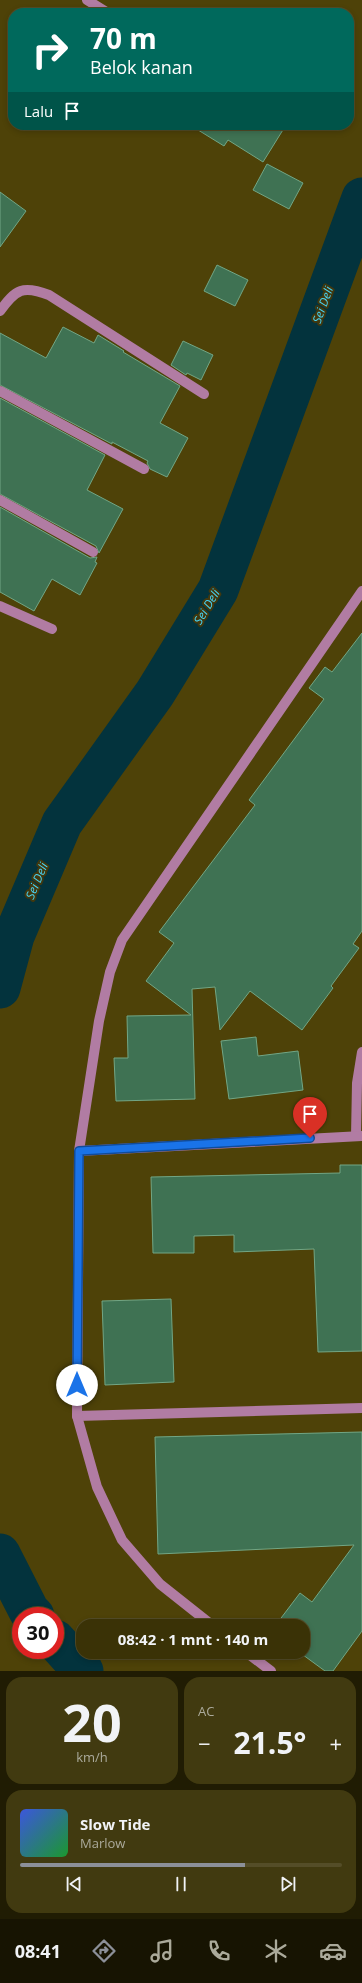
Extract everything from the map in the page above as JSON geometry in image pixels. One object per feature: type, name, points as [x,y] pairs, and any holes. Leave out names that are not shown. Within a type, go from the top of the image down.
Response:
[{"type":"street","points":[[87,0],[100,8]]},
{"type":"street","points":[[0,311],[15,293],[22,289],[37,290],[49,295],[204,394]]},
{"type":"street","points":[[0,391],[144,469]]},
{"type":"street","points":[[0,500],[93,552]]},
{"type":"street","points":[[204,1619],[160,1584],[122,1540],[97,1487],[77,1416],[79,1151],[99,1022],[110,972],[122,940],[362,591]]},
{"type":"street","points":[[0,606],[52,629]]},
{"type":"street","points":[[79,1151],[359,1136],[357,1083],[362,1052]]},
{"type":"street","points":[[77,1416],[362,1408]]},
{"type":"street","points":[[255,1659],[271,1671]]},
{"type":"building","points":[[198,130],[283,130],[263,162],[228,140],[224,146]]},
{"type":"building","points":[[267,164],[303,183],[289,209],[253,190]]},
{"type":"building","points":[[0,192],[26,211],[0,247]]},
{"type":"building","points":[[217,265],[248,280],[235,306],[204,291]]},
{"type":"building","points":[[63,327],[94,343],[98,335],[124,351],[123,352],[180,386],[160,423],[188,438],[167,477],[150,469],[147,463],[148,461],[112,442],[112,444],[0,385],[0,333],[46,358]]},
{"type":"building","points":[[183,341],[213,355],[201,380],[187,373],[186,375],[171,365]]},
{"type":"building","points":[[0,398],[105,455],[87,490],[123,509],[99,553],[96,546],[0,494]]},
{"type":"building","points":[[0,507],[90,558],[97,557],[95,562],[97,563],[80,595],[52,579],[34,611],[0,592]]},
{"type":"building","points":[[362,633],[362,931],[353,944],[359,948],[331,986],[333,988],[302,1030],[250,991],[220,1030],[215,987],[192,989],[195,1099],[116,1101],[114,1058],[128,1058],[127,1016],[191,1015],[146,981],[174,943],[159,932],[255,805],[249,800],[324,699],[309,688],[325,667],[332,672]]},
{"type":"building","points":[[256,1037],[258,1056],[298,1051],[303,1090],[229,1099],[221,1041]]},
{"type":"building","points":[[340,1165],[362,1165],[362,1351],[318,1352],[314,1249],[234,1252],[234,1235],[194,1236],[194,1253],[153,1253],[151,1177],[340,1173]]},
{"type":"building","points":[[171,1299],[174,1382],[105,1385],[102,1301]]},
{"type":"building","points":[[362,1432],[362,1631],[333,1671],[325,1671],[309,1659],[310,1659],[310,1619],[280,1619],[300,1593],[312,1602],[354,1545],[158,1554],[155,1437]]},
{"type":"waterway","name":"Sei Deli","points":[[0,988],[14,936],[62,823],[155,693],[218,590],[362,198]]},
{"type":"waterway","name":"Sei Deli","points":[[0,1554],[27,1607]]},
{"type":"waterway","name":"Sei Deli","points":[[64,1650],[83,1671]]},
{"type":"route","points":[[77,1385],[79,1151],[310,1138]]}]
